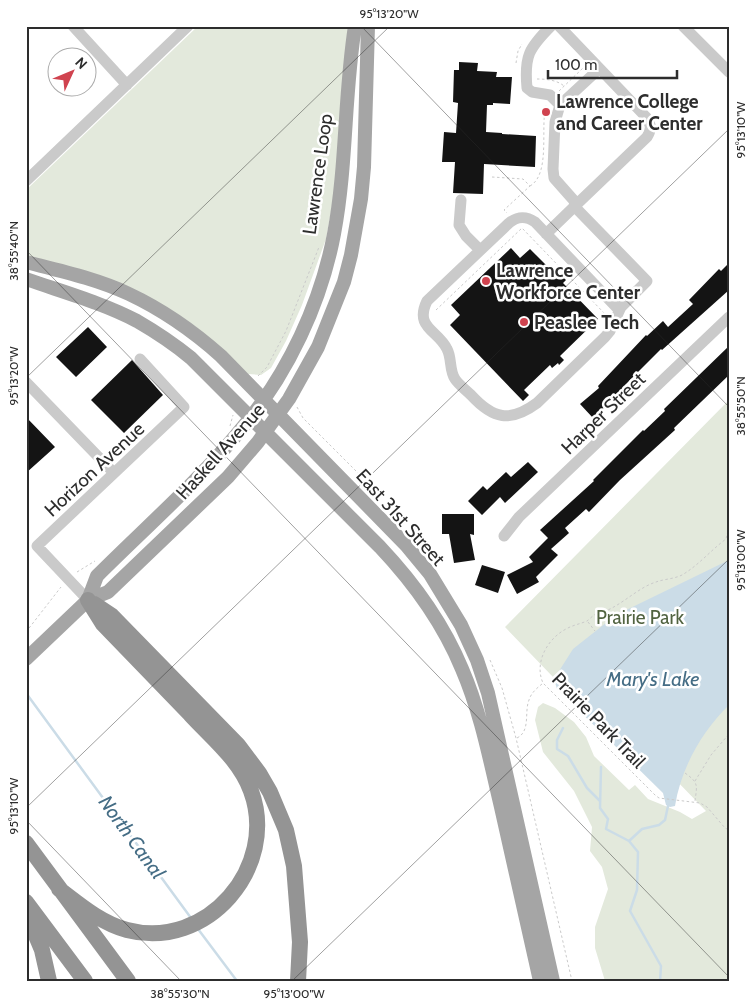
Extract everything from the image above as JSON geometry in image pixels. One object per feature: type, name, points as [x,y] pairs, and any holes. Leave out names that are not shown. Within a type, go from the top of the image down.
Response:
[{"type":"highway","points":[[59,889],[92,914],[118,927],[145,933],[181,929],[194,924],[217,910],[230,897],[246,877],[254,855],[258,833],[257,813],[250,788],[239,767],[103,624],[88,600]]},
{"type":"highway","points":[[88,600],[112,616],[238,745],[259,773],[270,792],[286,830],[294,866],[300,942],[298,981]]},
{"type":"highway","points":[[26,843],[128,981]]},
{"type":"highway","points":[[26,902],[85,981]]},
{"type":"highway","points":[[26,912],[42,950],[49,981]]},
{"type":"main road","name":"Haskell Avenue","points":[[88,600],[97,576],[217,457],[251,416],[264,399],[293,350],[320,286],[332,242],[340,196],[355,26]]},
{"type":"main road","name":"Haskell Avenue","points":[[27,659],[88,600],[108,592],[228,476],[267,432],[304,375],[336,303],[351,255],[361,199],[363,175],[368,26]]},
{"type":"main road","name":"East 31st Street","points":[[26,262],[111,287],[128,294],[162,312],[202,340],[264,399],[406,545],[440,590],[470,643],[488,693],[553,981]]},
{"type":"main road","name":"East 31st Street","points":[[26,279],[120,313],[155,332],[191,358],[267,432],[400,568],[433,614],[454,651],[470,688],[484,734],[540,981]]},
{"type":"street","points":[[73,26],[127,85]]},
{"type":"street","points":[[26,181],[188,26]]},
{"type":"street","points":[[551,26],[534,43],[528,55],[526,88],[532,92],[550,95],[560,105]]},
{"type":"street","points":[[546,234],[651,131],[650,122],[646,117],[559,26]]},
{"type":"street","points":[[685,27],[729,72]]},
{"type":"street","points":[[599,69],[560,105],[555,122],[553,169],[554,178],[576,205],[647,281],[619,310],[606,338],[537,403],[527,410],[510,417],[490,412],[480,406],[454,378],[448,349],[424,322],[422,314],[427,301],[515,218],[530,219],[619,310]]},
{"type":"street","points":[[461,200],[459,225],[466,236],[480,250]]},
{"type":"street","name":"Harper Street","points":[[504,536],[520,517],[729,316]]},
{"type":"street","name":"Horizon Avenue","points":[[88,600],[37,546],[184,407],[140,359]]},
{"type":"street","points":[[26,382],[114,473]]},
{"type":"path","points":[[492,177],[523,179],[530,186],[504,210],[509,216],[509,223]]},
{"type":"path","points":[[436,310],[522,228],[605,314]]},
{"type":"path","name":"Lawrence Loop","points":[[262,372],[286,331],[319,247]]},
{"type":"path","name":"Prairie Park Trail","points":[[694,802],[659,798],[543,683],[540,677],[540,661],[553,639],[564,629],[587,621],[596,613],[610,609],[655,582],[681,575],[726,538],[729,526]]},
{"type":"path","points":[[26,632],[62,586]]},
{"type":"path","points":[[587,621],[595,631]]},
{"type":"path","points":[[516,738],[522,735],[525,728],[529,698],[543,683]]},
{"type":"path","points":[[695,781],[711,755],[729,734]]},
{"type":"path","points":[[684,773],[695,781],[697,786],[694,802],[706,807],[729,830]]},
{"type":"green space","points":[[198,26],[351,26],[336,184],[326,239],[302,305],[286,341],[271,368],[261,375],[248,374],[195,326],[26,256],[26,190]]},
{"type":"green space","name":"Prairie Park","points":[[729,400],[729,981],[605,981],[595,948],[595,927],[608,889],[602,867],[590,851],[592,827],[574,791],[543,752],[535,720],[538,707],[543,703],[555,708],[574,722],[586,737],[594,756],[629,790],[635,785],[648,799],[692,819],[706,811],[565,666],[553,677],[505,627]]},
{"type":"water","name":"Mary's Lake","points":[[729,560],[729,705],[710,726],[694,751],[682,778],[675,806],[670,807],[666,805],[663,793],[557,689],[554,679],[573,649],[616,615]]},
{"type":"building","points":[[459,62],[478,63],[477,71],[497,72],[496,77],[512,77],[510,104],[493,103],[493,105],[487,105],[486,132],[536,136],[535,167],[484,164],[483,194],[453,193],[455,162],[442,162],[444,132],[456,133],[458,103],[453,102],[454,70],[459,70]]},
{"type":"building","name":"Peaslee Tech","points":[[511,248],[520,258],[530,249],[556,275],[559,273],[566,280],[563,283],[598,319],[560,356],[564,360],[559,365],[558,363],[552,368],[550,365],[524,390],[529,395],[523,401],[450,325],[460,315],[451,305]]},
{"type":"building","points":[[729,263],[729,290],[661,349],[625,385],[627,386],[593,418],[580,404],[599,388],[598,386],[646,335],[663,321],[668,327],[693,304],[689,300],[719,269],[721,271]]},
{"type":"building","points":[[88,327],[107,347],[76,377],[56,357]]},
{"type":"building","points":[[729,346],[729,375],[674,428],[675,430],[620,480],[589,512],[586,509],[565,528],[569,533],[551,549],[558,555],[536,577],[539,582],[517,594],[507,575],[533,562],[529,557],[548,538],[540,530],[594,481]]},
{"type":"building","points":[[132,360],[163,395],[124,433],[91,400]]},
{"type":"building","points":[[26,417],[55,447],[26,473]]},
{"type":"building","points":[[528,462],[538,472],[505,503],[500,497],[482,515],[468,501],[483,486],[487,490],[506,472],[511,477]]},
{"type":"building","points":[[442,514],[474,514],[474,535],[470,534],[475,560],[454,563],[449,534],[442,534]]},
{"type":"building","points":[[482,565],[505,572],[498,593],[475,585]]},
{"type":"waterway","name":"North Canal","points":[[26,693],[191,918]]},
{"type":"waterway","points":[[563,728],[557,740],[557,749],[568,756],[587,788],[600,801]]},
{"type":"waterway","points":[[601,767],[600,808],[608,819],[606,829],[629,841],[638,852],[637,890],[630,911],[661,966],[660,981]]},
{"type":"waterway","points":[[629,841],[642,829],[659,825],[665,820],[668,806]]},
{"type":"waterway","name":"North Canal","points":[[198,929],[237,981]]},
{"type":"place","name":"Lawrence College and Career Center","points":[[546,112]]},
{"type":"place","name":"Lawrence Workforce Center","points":[[486,281]]},
{"type":"place","name":"Peaslee Tech","points":[[524,322]]}]
